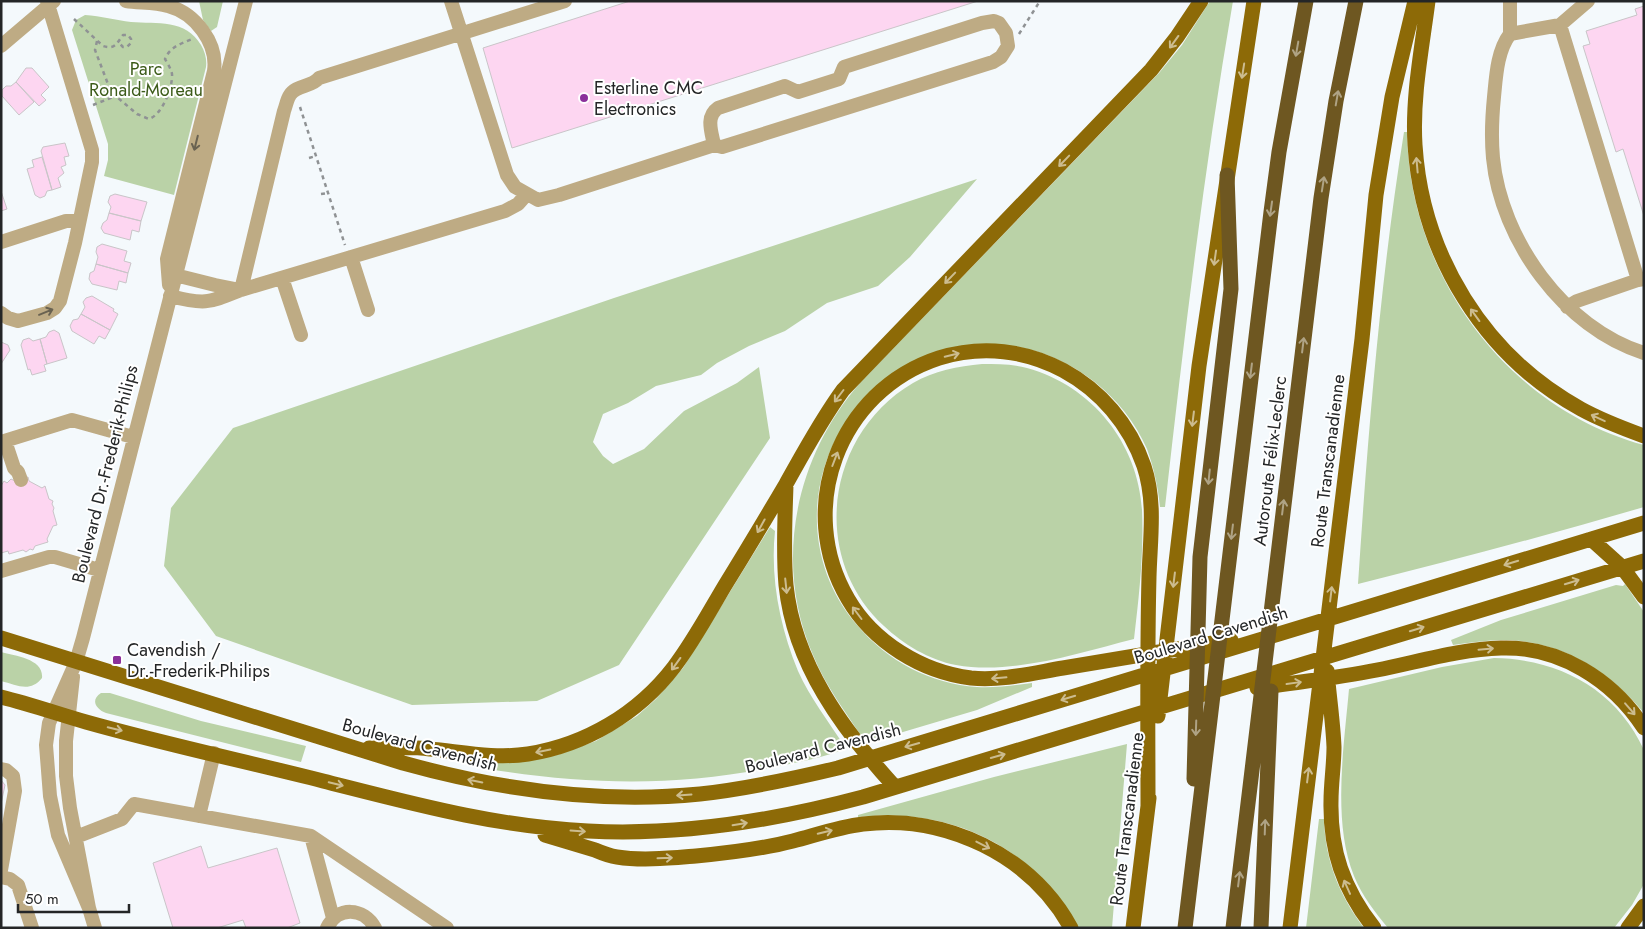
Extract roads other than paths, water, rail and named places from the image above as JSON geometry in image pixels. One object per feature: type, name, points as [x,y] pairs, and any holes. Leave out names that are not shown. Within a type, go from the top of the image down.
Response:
[{"type":"highway","name":"Autoroute Félix-Leclerc","points":[[1185,928],[1272,203],[1306,1]]},
{"type":"highway","name":"Autoroute Félix-Leclerc","points":[[1233,928],[1321,198],[1336,100],[1356,1]]},
{"type":"highway","points":[[1191,877],[1200,557],[1231,290],[1227,175]]},
{"type":"highway","points":[[1261,928],[1276,572]]},
{"type":"main road","points":[[355,748],[428,748],[487,755],[526,754],[561,746],[605,727],[642,701],[673,668],[687,647],[786,484],[826,414],[843,390],[1151,70],[1177,37],[1201,1]]},
{"type":"main road","name":"Route Transcanadienne","points":[[1133,928],[1199,366],[1254,1]]},
{"type":"main road","name":"Route Transcanadienne","points":[[1290,928],[1362,339],[1376,196],[1392,96],[1414,1]]},
{"type":"main road","points":[[1428,1],[1415,112],[1416,154],[1418,179],[1424,204],[1435,242],[1448,272],[1476,317],[1506,352],[1530,375],[1581,410],[1644,436]]},
{"type":"main road","points":[[1148,807],[1149,576],[1151,504],[1144,468],[1128,430],[1101,397],[1068,372],[1018,354],[981,352],[940,358],[905,374],[878,394],[854,423],[835,456],[825,494],[825,535],[837,577],[856,612],[868,626],[899,652],[919,663],[937,671],[973,678],[1011,677],[1118,659],[1294,629]]},
{"type":"main road","points":[[786,484],[786,585],[796,633],[809,667],[856,743],[895,787]]},
{"type":"main road","name":"Boulevard Cavendish","points":[[1,638],[403,763],[472,781],[547,793],[596,797],[671,796],[753,786],[819,772],[1644,524]]},
{"type":"main road","points":[[1591,539],[1622,568],[1644,597]]},
{"type":"main road","points":[[1,697],[412,803],[512,824],[561,830],[613,832],[660,832],[711,828],[800,814],[895,787],[1194,698],[1644,560]]},
{"type":"main road","points":[[1325,642],[1334,747],[1331,799],[1333,837],[1346,885],[1374,928]]},
{"type":"main road","points":[[1194,698],[1367,672],[1483,649],[1517,648],[1535,651],[1570,663],[1598,679],[1625,703],[1644,728]]},
{"type":"main road","points":[[512,824],[616,857],[642,858],[697,856],[750,850],[863,824],[883,822],[922,825],[959,834],[998,852],[1015,864],[1042,889],[1071,928]]},
{"type":"main road","points":[[1628,928],[1644,906]]},
{"type":"street","name":"Boulevard Dr.-Frederik-Philips","points":[[126,1],[168,6],[181,12],[198,25],[213,50],[214,65],[208,96],[166,259],[170,296]]},
{"type":"street","name":"Boulevard Dr.-Frederik-Philips","points":[[95,928],[89,908],[66,776],[61,714],[246,1]]},
{"type":"street","points":[[451,1],[504,170],[510,182],[526,195],[538,200],[714,145],[722,146],[993,62],[1001,57],[1008,46],[1006,33],[999,23],[994,21],[982,23],[844,67],[839,78],[798,92],[785,86],[718,108],[714,111],[710,121],[714,145]]},
{"type":"street","points":[[240,290],[284,111],[290,94],[314,84],[319,78],[564,1]]},
{"type":"street","points":[[1510,1],[1510,34],[1502,50],[1493,109],[1492,141],[1496,176],[1501,196],[1518,238],[1543,280],[1568,307],[1601,333],[1614,341],[1644,353]]},
{"type":"street","points":[[1510,34],[1560,25],[1588,1]]},
{"type":"street","points":[[1,46],[50,3],[58,41],[92,150],[92,162],[63,294],[55,308],[47,313],[18,321],[8,318],[1,313]]},
{"type":"street","points":[[1560,25],[1641,280],[1576,301],[1568,307]]},
{"type":"street","points":[[170,296],[204,303],[282,278],[348,253],[505,211],[518,204],[526,195]]},
{"type":"street","points":[[1,242],[66,221],[79,221]]},
{"type":"street","points":[[348,253],[368,310]]},
{"type":"street","points":[[175,274],[240,290]]},
{"type":"street","points":[[282,278],[301,336]]},
{"type":"street","points":[[21,480],[3,442],[72,420],[133,438]]},
{"type":"street","points":[[1,571],[49,557],[55,557],[99,570]]},
{"type":"street","name":"Boulevard Dr.-Frederik-Philips","points":[[61,714],[47,730],[47,772],[53,816],[61,846],[89,908]]},
{"type":"street","points":[[199,816],[214,753]]},
{"type":"street","points":[[1,769],[6,770],[13,776],[16,791],[1,870]]},
{"type":"street","points":[[76,837],[122,819],[134,804],[311,836],[447,928]]},
{"type":"street","points":[[311,836],[330,923]]},
{"type":"street","points":[[1,877],[10,879],[18,885],[32,928]]},
{"type":"street","points":[[330,923],[340,913],[348,911],[357,912],[365,915],[371,921],[374,928]]},
{"type":"place","name":"Esterline CMC Electronics","points":[[584,98]]},
{"type":"place","name":"Cavendish / Dr.-Frederik-Philips","points":[[117,660]]},
{"type":"park label","name":"Parc Ronald-Moreau","points":[[146,79]]}]
